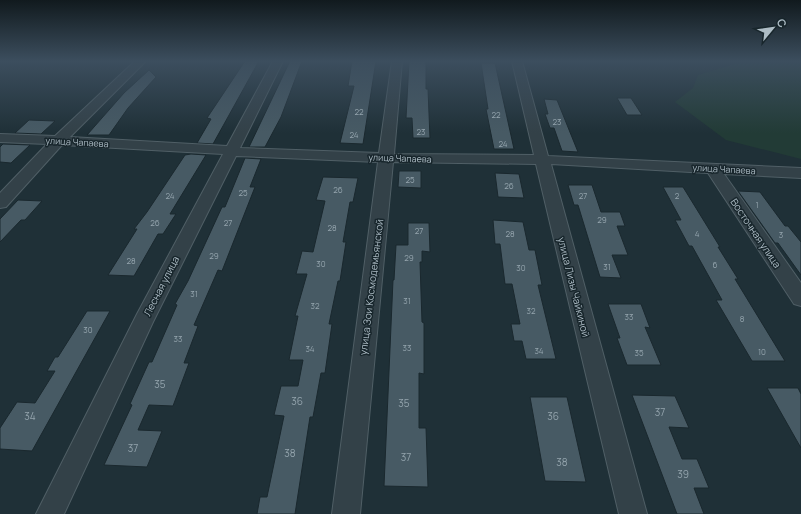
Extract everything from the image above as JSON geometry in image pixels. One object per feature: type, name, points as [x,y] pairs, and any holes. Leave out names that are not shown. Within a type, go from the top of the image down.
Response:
[{"type":"street","points":[[0,203],[58,141],[116,85]]},
{"type":"street","name":"Лесная улица","points":[[50,514],[144,320],[266,85]]},
{"type":"street","name":"улица Зои Космодемьянской","points":[[346,514],[394,85]]},
{"type":"street","name":"улица Лизы Чайкиной","points":[[523,85],[633,514]]},
{"type":"street","name":"улица Чапаева","points":[[0,138],[232,150],[250,153],[386,158],[541,160],[801,173]]},
{"type":"street","name":"Восточная улица","points":[[712,168],[801,298]]},
{"type":"green space","points":[[694,85],[801,85],[801,159],[726,140],[675,102],[693,88]]},
{"type":"building","points":[[133,85],[149,85],[128,108],[109,135],[87,135]]},
{"type":"building","points":[[229,85],[246,85],[213,144],[197,143],[211,119],[207,118]]},
{"type":"building","points":[[279,85],[293,85],[281,117],[265,147],[249,147]]},
{"type":"building","points":[[372,85],[363,144],[340,143],[354,86],[348,86]]},
{"type":"building","points":[[408,85],[426,85],[426,89],[428,89],[430,138],[413,138],[412,118],[406,118]]},
{"type":"building","points":[[484,85],[500,85],[514,149],[494,149],[486,109],[488,109]]},
{"type":"building","points":[[617,98],[631,98],[642,115],[627,115]]},
{"type":"building","points":[[544,99],[557,100],[578,152],[562,151],[554,128],[550,128],[545,114],[548,114]]},
{"type":"building","points":[[29,120],[55,121],[41,134],[15,133]]},
{"type":"building","points":[[3,144],[30,145],[11,163],[0,162],[0,147]]},
{"type":"building","points":[[185,155],[206,155],[170,214],[176,214],[163,234],[158,234],[134,276],[108,275],[137,229],[134,229]]},
{"type":"building","points":[[245,158],[261,159],[250,187],[255,187],[222,271],[218,270],[194,325],[198,326],[184,363],[189,363],[173,406],[149,405],[138,430],[162,431],[147,467],[104,465],[132,405],[130,404],[149,362],[152,362],[177,305],[175,304],[188,281],[222,207],[225,207]]},
{"type":"building","points":[[399,171],[421,171],[421,188],[398,187]]},
{"type":"building","points":[[495,173],[519,174],[524,198],[498,197]]},
{"type":"building","points":[[323,177],[358,178],[353,202],[350,202],[343,242],[346,242],[340,281],[338,281],[329,324],[332,324],[325,373],[321,373],[313,417],[310,417],[295,514],[257,514],[260,497],[267,497],[284,416],[274,415],[281,386],[298,386],[303,360],[289,360],[298,316],[295,316],[307,274],[296,274],[302,251],[313,252],[325,201],[316,200]]},
{"type":"building","points":[[568,185],[592,185],[601,212],[620,212],[625,226],[617,226],[628,255],[612,255],[621,278],[600,277],[578,205],[574,205]]},
{"type":"building","points":[[663,187],[683,187],[738,279],[735,279],[785,361],[752,361],[716,300],[722,300],[692,246],[689,246],[675,220],[681,220]]},
{"type":"building","points":[[738,191],[760,192],[785,226],[788,226],[801,242],[801,275],[778,243],[775,243]]},
{"type":"building","points":[[18,200],[42,201],[25,220],[21,220],[0,242],[0,219]]},
{"type":"building","points":[[493,220],[523,222],[529,250],[535,250],[542,285],[538,285],[556,359],[526,359],[522,341],[514,341],[511,324],[520,324],[512,284],[505,284],[500,244],[495,244]]},
{"type":"building","points":[[408,223],[429,223],[430,252],[422,251],[422,262],[420,262],[422,322],[424,323],[424,374],[419,373],[419,428],[426,428],[428,487],[384,486],[393,280],[396,245],[408,245]]},
{"type":"building","points":[[608,304],[641,304],[650,328],[645,327],[661,365],[627,365],[617,338],[620,338]]},
{"type":"building","points":[[87,311],[110,311],[32,451],[0,449],[0,428],[17,402],[35,403],[55,371],[47,371],[55,357],[58,357]]},
{"type":"building","points":[[767,388],[798,388],[801,394],[801,448]]},
{"type":"building","points":[[632,395],[675,396],[689,428],[669,427],[682,459],[697,459],[709,488],[694,488],[704,514],[677,514]]},
{"type":"building","points":[[530,397],[567,397],[586,482],[545,481]]}]
